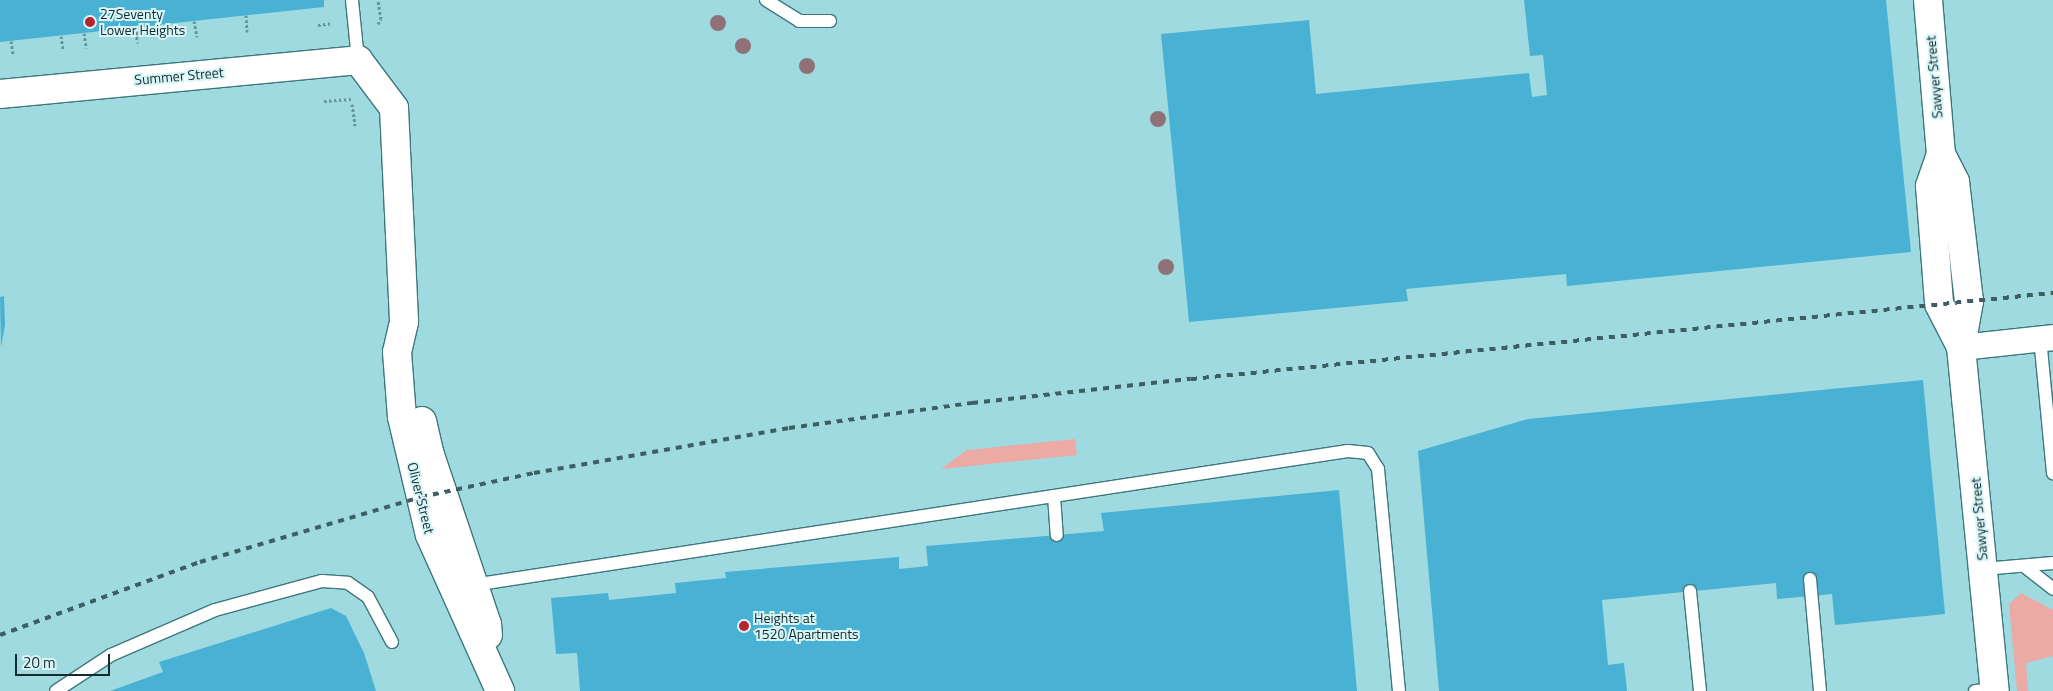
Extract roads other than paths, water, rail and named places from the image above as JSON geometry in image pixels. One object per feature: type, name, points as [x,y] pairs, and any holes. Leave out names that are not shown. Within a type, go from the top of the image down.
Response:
[{"type":"street","name":"Sawyer Street","points":[[1928,0],[1940,154],[1955,182],[1969,301],[1961,347],[1983,569],[1988,690]]},
{"type":"street","name":"Summer Street","points":[[0,94],[358,60]]},
{"type":"street","name":"Oliver Street","points":[[358,60],[394,108],[404,322],[416,351],[420,414],[463,587],[488,624],[489,662],[500,691]]},
{"type":"street","points":[[1961,347],[2046,338]]},
{"type":"lane","points":[[352,0],[358,60]]},
{"type":"lane","points":[[766,0],[799,21],[830,21]]},
{"type":"lane","points":[[2046,338],[2053,473]]},
{"type":"lane","points":[[463,587],[1348,451],[1368,453],[1378,469],[1399,691]]},
{"type":"lane","points":[[1054,496],[1057,535]]},
{"type":"lane","points":[[1983,569],[2053,563]]},
{"type":"lane","points":[[2024,566],[2053,589]]},
{"type":"lane","points":[[1810,579],[1820,691]]},
{"type":"lane","points":[[56,691],[111,655],[215,610],[322,581],[348,583],[368,597],[392,642]]},
{"type":"lane","points":[[1690,591],[1700,691]]},
{"type":"railway","points":[[0,635],[200,562],[421,497],[534,473],[789,428],[972,403],[1191,379],[2053,293]]},
{"type":"place","name":"27Seventy Lower Heights","points":[[90,22]]},
{"type":"place","name":"Heights at 1520 Apartments","points":[[744,626]]}]
